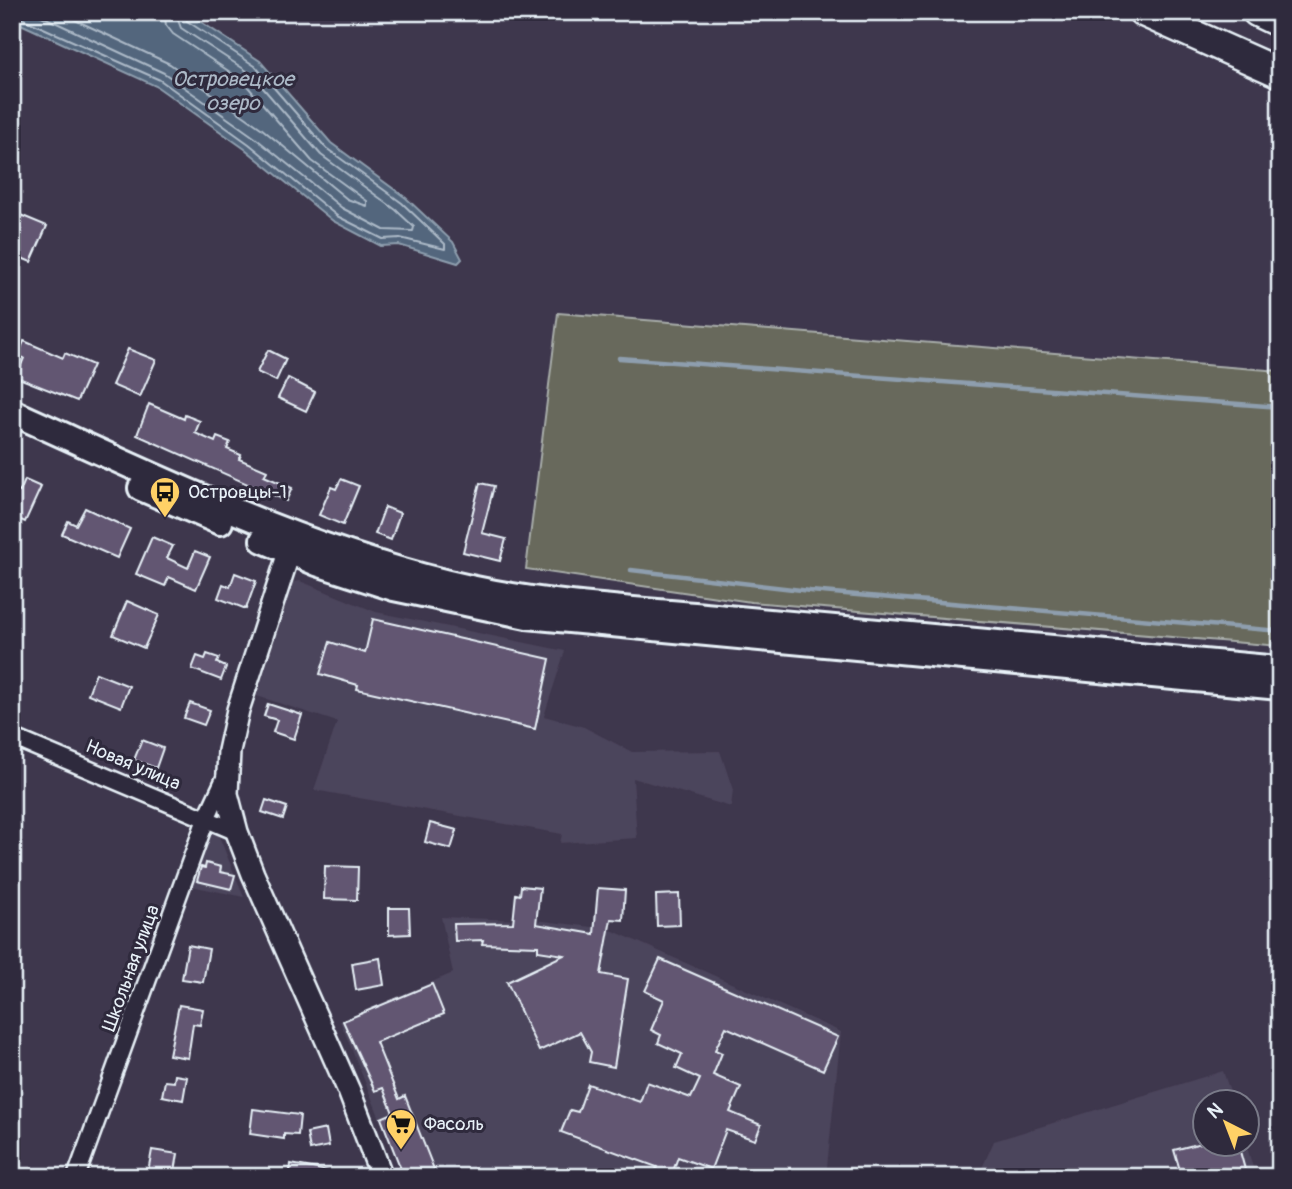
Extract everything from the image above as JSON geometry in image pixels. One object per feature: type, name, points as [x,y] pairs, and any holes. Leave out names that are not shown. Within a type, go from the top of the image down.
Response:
[{"type":"highway","points":[[1143,12],[1280,73]]},
{"type":"highway","points":[[1257,12],[1280,23]]},
{"type":"main road","points":[[12,412],[291,543],[472,589],[529,598],[1280,669]]},
{"type":"main road","points":[[12,430],[291,543],[394,588],[527,616],[1280,687]]},
{"type":"street","points":[[291,543],[238,710],[227,774],[227,794],[237,832],[349,1091],[382,1177]]},
{"type":"street","name":"Новая улица","points":[[12,737],[237,832]]},
{"type":"street","name":"Школьная улица","points":[[76,1177],[206,819],[227,774]]},
{"type":"shaded area","points":[[300,581],[376,612],[565,651],[544,716],[584,727],[632,752],[720,751],[733,790],[731,807],[633,778],[637,838],[560,843],[562,834],[314,790],[337,722],[257,696],[293,582]]},
{"type":"shaded area","points":[[210,827],[216,829],[244,897],[191,886]]},
{"type":"shaded area","points":[[441,917],[543,921],[609,929],[841,1032],[826,1177],[404,1177],[340,1021],[453,973]]},
{"type":"shaded area","points":[[1223,1071],[1229,1088],[1190,1088],[1190,1158],[1250,1158],[1256,1177],[978,1177],[994,1141]]},
{"type":"green space","points":[[558,313],[1280,371],[1280,646],[751,602],[526,569]]},
{"type":"water","name":"Островецкое озеро","points":[[12,12],[186,12],[260,61],[331,143],[406,198],[453,242],[462,259],[458,263],[399,245],[381,246],[333,221],[245,149],[156,86],[12,20]]},
{"type":"building","points":[[18,214],[47,226],[31,262],[12,254],[12,228]]},
{"type":"building","points":[[24,341],[63,358],[65,353],[93,365],[77,401],[16,377],[24,358],[18,356]]},
{"type":"building","points":[[128,349],[156,360],[140,397],[112,385]]},
{"type":"building","points":[[268,350],[286,359],[276,381],[257,372]]},
{"type":"building","points":[[288,378],[315,392],[306,411],[278,398]]},
{"type":"building","points":[[149,404],[184,419],[185,415],[200,421],[195,433],[215,442],[217,437],[230,442],[227,449],[241,455],[239,459],[267,471],[264,476],[292,488],[286,501],[137,435]]},
{"type":"building","points":[[341,479],[359,486],[343,525],[319,515],[331,487],[336,489]]},
{"type":"building","points":[[25,480],[41,487],[25,522],[12,516],[12,489],[20,492]]},
{"type":"building","points":[[480,483],[494,486],[482,533],[506,539],[500,561],[463,552]]},
{"type":"building","points":[[385,507],[400,513],[391,540],[375,534]]},
{"type":"building","points":[[85,508],[130,529],[117,558],[62,534],[68,521],[76,525]]},
{"type":"building","points":[[152,537],[173,546],[167,558],[188,568],[195,551],[210,557],[196,589],[169,577],[165,586],[136,574]]},
{"type":"building","points":[[235,573],[256,581],[246,609],[218,598],[223,584],[230,587]]},
{"type":"building","points":[[127,601],[159,615],[144,648],[113,635]]},
{"type":"building","points":[[373,619],[550,659],[535,729],[357,689],[358,685],[320,674],[330,642],[365,653]]},
{"type":"building","points":[[207,654],[219,658],[217,663],[226,667],[221,680],[192,669],[197,656],[205,659]]},
{"type":"building","points":[[96,673],[129,686],[121,707],[88,694]]},
{"type":"building","points":[[190,703],[210,710],[204,725],[184,718]]},
{"type":"building","points":[[268,704],[302,715],[294,739],[273,732],[277,720],[264,716]]},
{"type":"building","points":[[142,740],[163,748],[156,768],[134,760]]},
{"type":"building","points":[[266,800],[287,807],[283,819],[262,812]]},
{"type":"building","points":[[430,823],[457,830],[451,849],[425,842]]},
{"type":"building","points":[[206,863],[221,867],[220,872],[235,875],[231,889],[197,881],[201,867],[205,868]]},
{"type":"building","points":[[325,866],[358,867],[357,900],[324,899]]},
{"type":"building","points":[[521,886],[540,888],[536,924],[594,934],[598,888],[625,890],[623,920],[611,919],[601,974],[628,979],[614,1067],[589,1062],[591,1052],[580,1032],[539,1051],[507,982],[564,955],[538,951],[538,946],[482,944],[483,940],[455,941],[454,924],[513,923],[516,894],[520,895]]},
{"type":"building","points":[[679,894],[680,925],[657,926],[656,895]]},
{"type":"building","points":[[389,908],[409,908],[410,934],[389,935]]},
{"type":"building","points":[[188,945],[209,949],[203,982],[182,979]]},
{"type":"building","points":[[380,958],[384,985],[356,990],[352,963]]},
{"type":"building","points":[[660,959],[838,1037],[823,1070],[726,1027],[715,1050],[722,1053],[713,1075],[741,1087],[730,1112],[761,1125],[755,1140],[726,1130],[711,1169],[678,1157],[671,1177],[653,1177],[657,1167],[561,1132],[570,1110],[578,1112],[588,1084],[640,1102],[647,1082],[691,1098],[700,1079],[676,1068],[682,1054],[658,1043],[661,1035],[651,1030],[664,1000],[645,991]]},
{"type":"building","points":[[432,984],[444,1014],[376,1042],[399,1099],[405,1096],[437,1177],[404,1177],[381,1118],[393,1113],[383,1088],[375,1091],[343,1021]]},
{"type":"building","points":[[179,1005],[203,1009],[200,1025],[193,1024],[188,1058],[169,1055]]},
{"type":"building","points":[[175,1075],[187,1077],[183,1100],[162,1096],[165,1081],[174,1082]]},
{"type":"building","points":[[253,1109],[300,1115],[298,1135],[284,1134],[284,1139],[250,1134]]},
{"type":"building","points":[[326,1129],[329,1146],[310,1150],[307,1133]]},
{"type":"building","points":[[1190,1146],[1190,1158],[1242,1158],[1247,1177],[1182,1177],[1174,1150]]},
{"type":"building","points":[[152,1150],[178,1154],[174,1177],[147,1177]]},
{"type":"building","points":[[291,1164],[328,1171],[327,1177],[289,1177]]},
{"type":"waterway","points":[[619,358],[1280,407]]},
{"type":"waterway","points":[[631,570],[810,591],[1280,631]]},
{"type":"place","name":"Островцы-1","points":[[165,519]]},
{"type":"place","name":"Фасоль","points":[[401,1151]]}]
